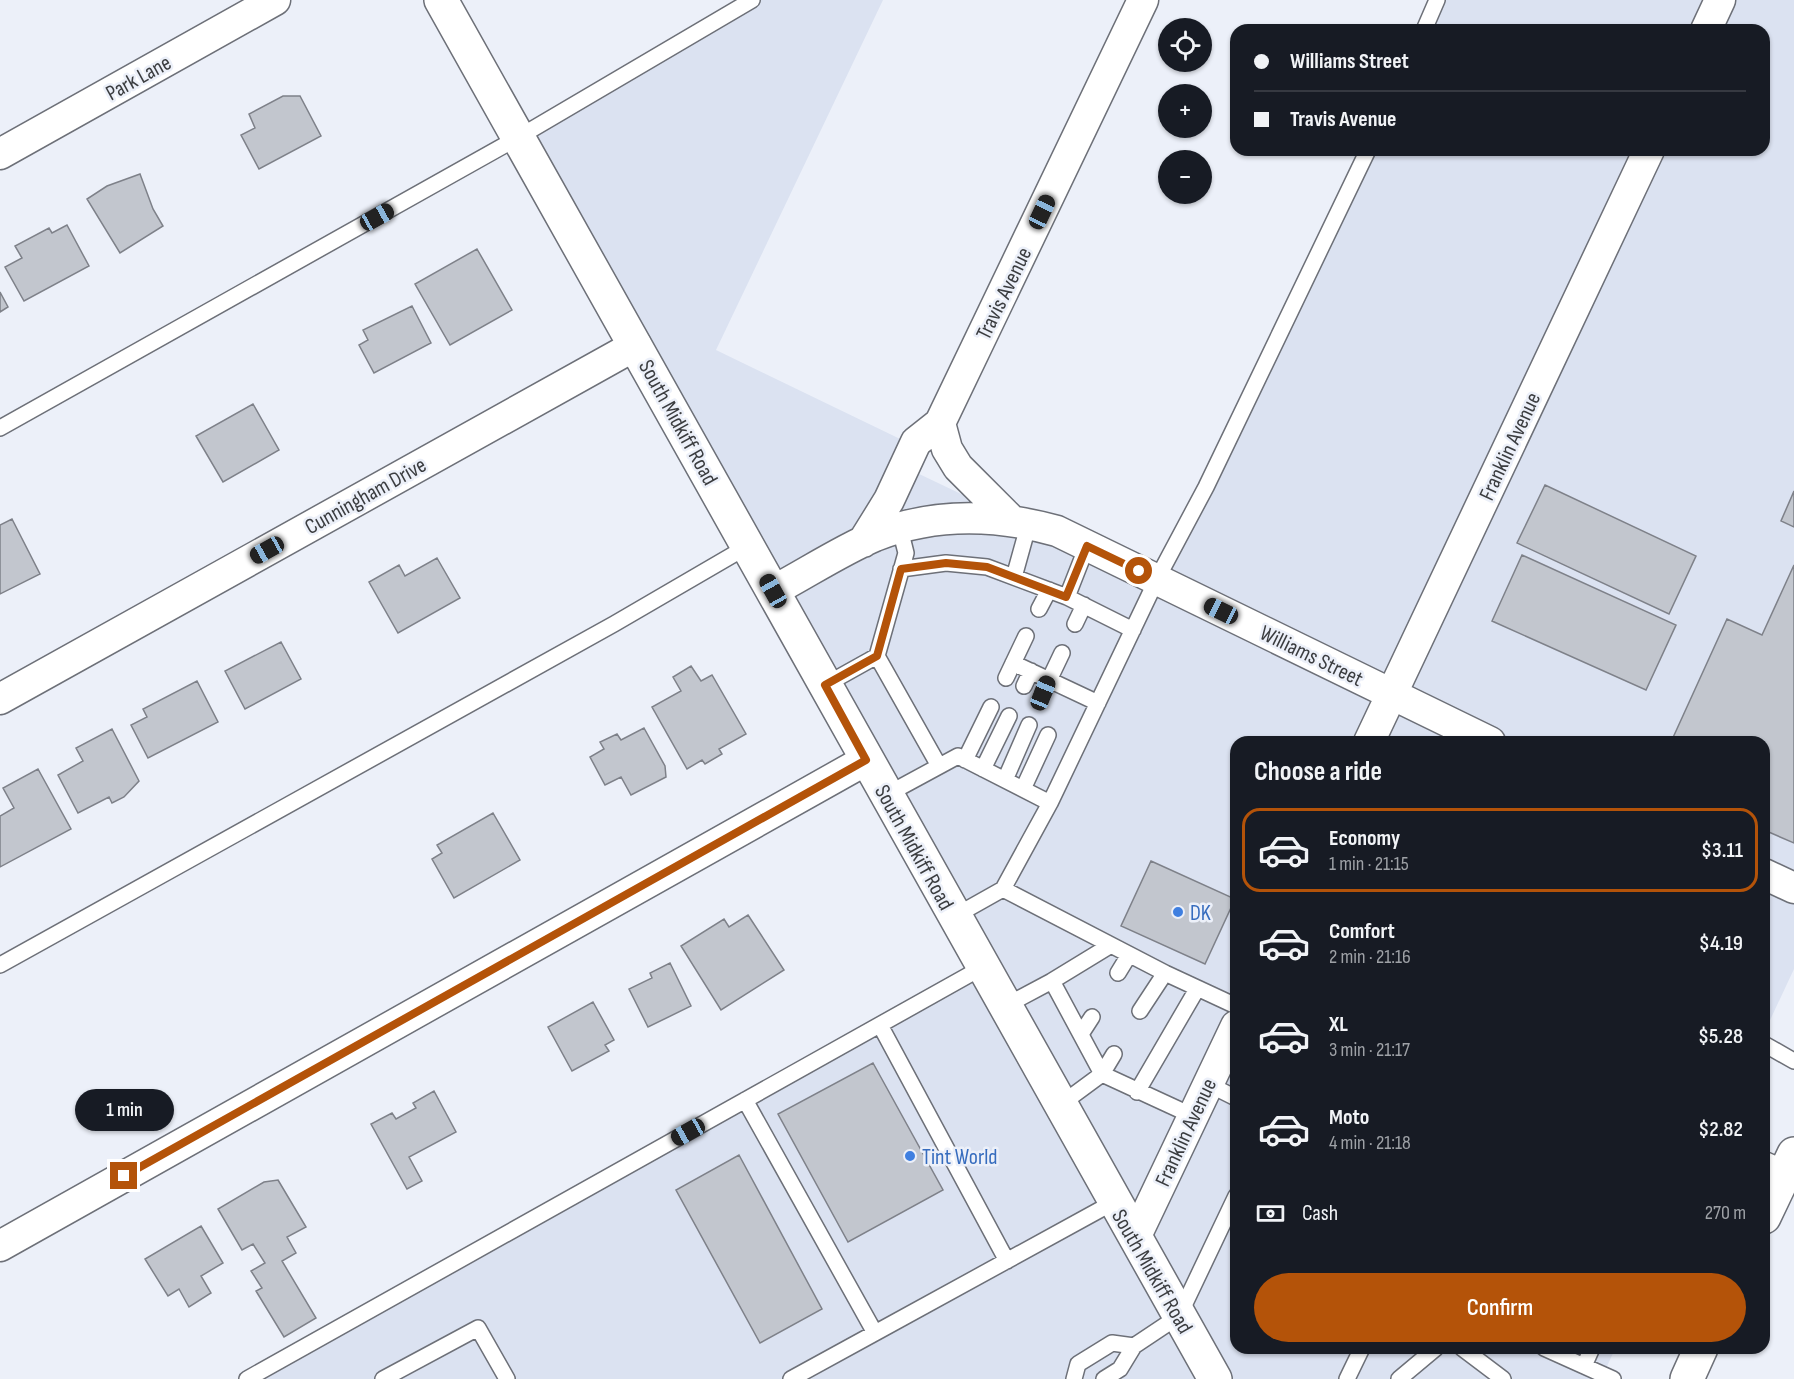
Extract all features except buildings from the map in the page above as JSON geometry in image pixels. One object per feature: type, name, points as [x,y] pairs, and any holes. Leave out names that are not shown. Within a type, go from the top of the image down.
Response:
[{"type":"main road","name":"South Midkiff Road","points":[[441,0],[1215,1379]]},
{"type":"main road","points":[[1770,1198],[1782,1160]]},
{"type":"main road","points":[[1687,1379],[1698,1354]]},
{"type":"street","name":"Park Lane","points":[[0,154],[275,0]]},
{"type":"street","name":"Travis Avenue","points":[[863,542],[889,500],[916,442],[940,423],[1143,0]]},
{"type":"street","points":[[1709,24],[1720,0]]},
{"type":"street","name":"Franklin Avenue","points":[[1372,736],[1646,156]]},
{"type":"street","name":"Cunningham Drive","points":[[0,699],[636,345]]},
{"type":"street","points":[[940,423],[947,449],[958,467],[1021,522]]},
{"type":"street","name":"Williams Street","points":[[914,525],[980,517],[1021,522],[1057,531],[1478,736]]},
{"type":"street","name":"Travis Avenue","points":[[773,591],[863,542],[914,525]]},
{"type":"street","points":[[0,1246],[866,760]]},
{"type":"street","points":[[1770,877],[1794,888]]},
{"type":"street","name":"Franklin Avenue","points":[[1135,1238],[1230,1038]]},
{"type":"lane","points":[[0,428],[519,137],[752,0]]},
{"type":"lane","points":[[1427,24],[1437,0]]},
{"type":"lane","points":[[954,916],[1003,889],[1050,803],[1156,579],[1206,487],[1365,156]]},
{"type":"lane","points":[[1014,577],[1021,522]]},
{"type":"lane","points":[[914,525],[877,656],[939,766]]},
{"type":"lane","points":[[0,965],[614,624],[748,546]]},
{"type":"lane","points":[[1066,597],[1087,546]]},
{"type":"lane","points":[[901,569],[946,563],[987,567],[1066,597],[1133,630]]},
{"type":"lane","points":[[1039,609],[1049,590]]},
{"type":"lane","points":[[1075,624],[1084,605]]},
{"type":"lane","points":[[1006,678],[1026,636]]},
{"type":"lane","points":[[1046,686],[1062,653]]},
{"type":"lane","points":[[825,685],[877,656]]},
{"type":"lane","points":[[1013,663],[1031,671],[1046,686],[1065,696],[1098,703]]},
{"type":"lane","points":[[1024,686],[1031,671]]},
{"type":"lane","points":[[965,760],[992,707]]},
{"type":"lane","points":[[983,769],[1009,716]]},
{"type":"lane","points":[[1005,780],[1029,725]]},
{"type":"lane","points":[[1023,789],[1048,735]]},
{"type":"lane","points":[[886,795],[958,756],[1050,803]]},
{"type":"lane","points":[[1003,889],[1164,973],[1230,1003]]},
{"type":"lane","points":[[1005,1006],[1111,945]]},
{"type":"lane","points":[[1118,973],[1130,955]]},
{"type":"lane","points":[[247,1379],[983,967]]},
{"type":"lane","points":[[1140,1011],[1164,973]]},
{"type":"lane","points":[[1052,981],[1102,1074],[1193,1116]]},
{"type":"lane","points":[[1137,1092],[1197,989]]},
{"type":"lane","points":[[1081,1034],[1092,1017]]},
{"type":"lane","points":[[880,1025],[1007,1261]]},
{"type":"lane","points":[[1770,1047],[1794,1061]]},
{"type":"lane","points":[[1060,1105],[1102,1074],[1114,1054]]},
{"type":"lane","points":[[1208,1084],[1230,1095]]},
{"type":"lane","points":[[746,1100],[874,1333]]},
{"type":"lane","points":[[791,1379],[1114,1202]]},
{"type":"lane","points":[[1104,1379],[1120,1369],[1134,1346],[1179,1316],[1230,1224]]},
{"type":"lane","points":[[383,1379],[408,1373],[478,1328],[507,1379]]},
{"type":"lane","points":[[1074,1379],[1078,1364],[1112,1342],[1134,1346]]},
{"type":"lane","points":[[1347,1379],[1359,1354]]},
{"type":"lane","points":[[1399,1379],[1429,1354]]},
{"type":"lane","points":[[1470,1354],[1503,1379]]},
{"type":"lane","points":[[1557,1354],[1613,1379]]},
{"type":"lane","points":[[1584,1366],[1589,1354]]},
{"type":"shaded area","points":[[754,0],[883,0],[716,350],[925,451],[915,472],[1154,586],[1358,156],[1770,156],[1770,24],[1421,24],[1432,0],[1794,0],[1794,969],[1770,1020],[1770,736],[1230,736],[1230,1354],[1613,1354],[1601,1379],[248,1379],[979,969],[512,135]]},
{"type":"place","name":"DK","points":[[1178,912]]},
{"type":"place","name":"Tint World","points":[[910,1156]]},
{"type":"route","points":[[124,1176],[866,760],[825,685],[877,656],[901,569],[946,563],[987,567],[1066,597],[1087,546],[1139,571]]}]
